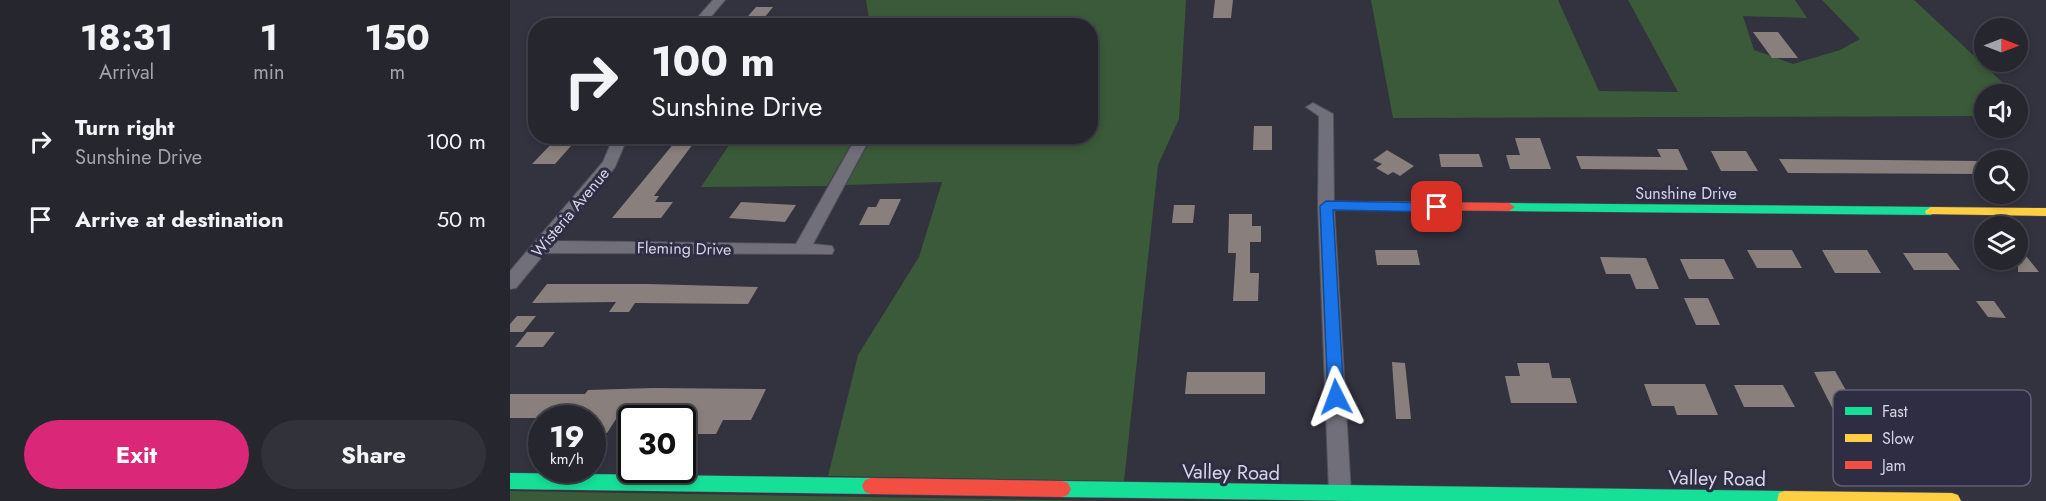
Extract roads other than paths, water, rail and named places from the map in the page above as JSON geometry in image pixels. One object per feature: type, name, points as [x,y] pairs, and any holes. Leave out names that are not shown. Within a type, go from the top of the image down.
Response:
[{"type":"street","points":[[703,18],[719,0]]},
{"type":"street","points":[[1313,107],[1326,114],[1326,206],[1340,493]]},
{"type":"street","name":"Wisteria Avenue","points":[[510,283],[610,164],[618,144]]},
{"type":"street","points":[[801,250],[860,144]]},
{"type":"street","name":"Sunshine Drive","points":[[1326,206],[2046,212]]},
{"type":"street","name":"Fleming Drive","points":[[541,247],[826,250]]},
{"type":"street","name":"Valley Road","points":[[510,481],[1639,499],[1952,501]]}]
